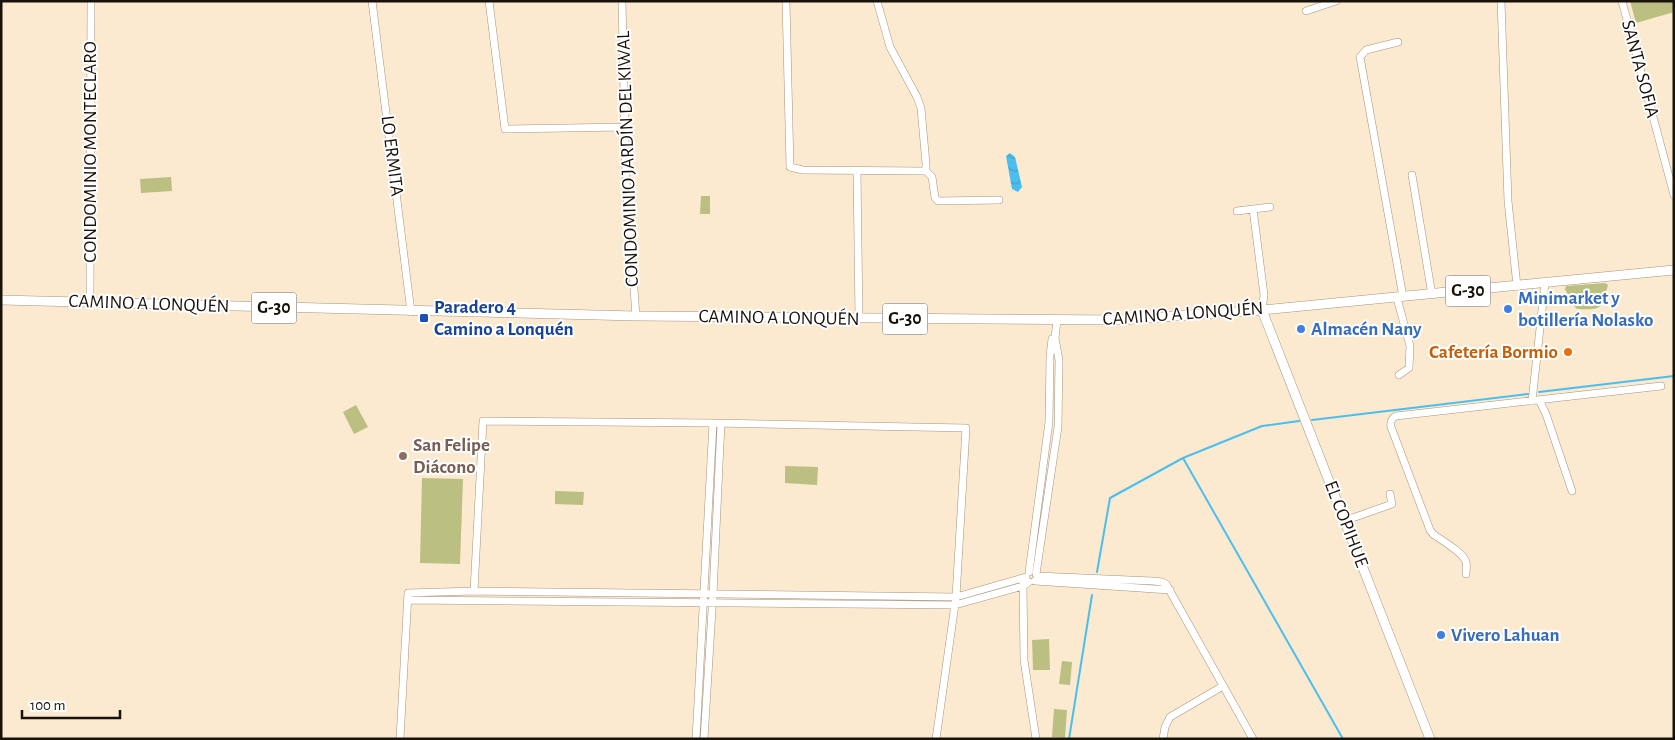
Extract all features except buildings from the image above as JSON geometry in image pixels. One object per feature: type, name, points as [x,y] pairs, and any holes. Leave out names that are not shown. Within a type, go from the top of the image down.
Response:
[{"type":"main road","name":"CAMINO A LONQUÉN","points":[[1,300],[411,312],[636,316],[1132,320],[1432,295],[1674,270]]},
{"type":"main road","name":"EL COPIHUE","points":[[1262,310],[1430,739]]},
{"type":"street","name":"CONDOMINIO MONTECLARO","points":[[90,1],[90,302]]},
{"type":"street","name":"LO ERMITA","points":[[372,1],[411,312]]},
{"type":"street","points":[[489,1],[505,129],[624,127]]},
{"type":"street","name":"CONDOMINIO JARDÍN DEL KIWAL","points":[[622,1],[626,181],[636,316]]},
{"type":"street","points":[[786,1],[789,165],[794,169],[803,170],[925,170]]},
{"type":"street","points":[[877,1],[892,52],[917,97],[921,108],[925,170]]},
{"type":"street","points":[[1306,10],[1336,1]]},
{"type":"street","points":[[1502,1],[1508,201],[1517,286]]},
{"type":"street","name":"SANTA SOFIA","points":[[1622,1],[1674,195]]},
{"type":"street","points":[[1398,42],[1366,50],[1360,57],[1400,297],[1410,346],[1410,368],[1399,375]]},
{"type":"street","points":[[925,170],[932,177],[935,198],[938,201],[1000,200]]},
{"type":"street","points":[[857,171],[859,318]]},
{"type":"street","points":[[1412,175],[1432,295]]},
{"type":"street","points":[[1237,212],[1270,207]]},
{"type":"street","points":[[1253,209],[1264,295],[1262,310]]},
{"type":"street","points":[[1545,283],[1536,400],[1546,414],[1572,491]]},
{"type":"street","points":[[1036,739],[1024,660],[1030,578],[1050,412],[1054,320]]},
{"type":"street","points":[[1466,574],[1466,562],[1463,558],[1430,530],[1390,422],[1396,416],[1661,386]]},
{"type":"street","points":[[474,591],[483,421],[966,428],[956,597],[936,739]]},
{"type":"street","points":[[696,739],[713,423]]},
{"type":"street","points":[[704,739],[713,603],[721,423]]},
{"type":"street","points":[[1344,521],[1392,504],[1390,494]]},
{"type":"street","points":[[408,596],[704,603],[955,605],[1030,578]]},
{"type":"street","points":[[408,596],[474,591],[956,597],[1030,578],[1158,581],[1166,584],[1170,590],[1253,739]]},
{"type":"street","points":[[400,739],[408,596]]},
{"type":"street","points":[[1163,739],[1165,727],[1170,717],[1223,686]]},
{"type":"green space","points":[[1630,1],[1674,1],[1674,12],[1636,23]]},
{"type":"green space","points":[[171,177],[172,191],[141,193],[140,179]]},
{"type":"green space","points":[[701,196],[710,196],[710,214],[700,214]]},
{"type":"green space","points":[[1605,283],[1608,285],[1602,303],[1597,308],[1592,309],[1577,309],[1565,289],[1566,286]]},
{"type":"green space","points":[[356,405],[368,427],[354,434],[343,412]]},
{"type":"green space","points":[[785,466],[818,467],[817,485],[785,483]]},
{"type":"green space","points":[[422,478],[463,479],[460,564],[420,563]]},
{"type":"green space","points":[[555,491],[584,492],[583,505],[555,504]]},
{"type":"green space","points":[[1049,639],[1050,670],[1033,670],[1032,640]]},
{"type":"green space","points":[[1062,661],[1072,662],[1070,685],[1059,684]]},
{"type":"green space","points":[[1054,709],[1067,710],[1065,738],[1052,737]]},
{"type":"water","points":[[1010,153],[1015,157],[1022,187],[1018,192],[1012,189],[1006,156]]},
{"type":"waterway","points":[[1539,392],[1674,376]]},
{"type":"waterway","points":[[1312,420],[1528,394]]},
{"type":"waterway","points":[[1097,572],[1110,498],[1183,458],[1262,426],[1299,421]]},
{"type":"waterway","points":[[1183,458],[1343,739]]},
{"type":"waterway","points":[[1069,739],[1092,595]]},
{"type":"place","name":"Minimarket y botillería Nolasko","points":[[1508,309]]},
{"type":"place","name":"Paradero 4 Camino a Lonquén","points":[[424,318]]},
{"type":"place","name":"Almacén Nany","points":[[1301,329]]},
{"type":"place","name":"Cafetería Bormio","points":[[1568,352]]},
{"type":"place","name":"San Felipe Diácono","points":[[403,456]]},
{"type":"place","name":"Vivero Lahuan","points":[[1441,635]]}]
